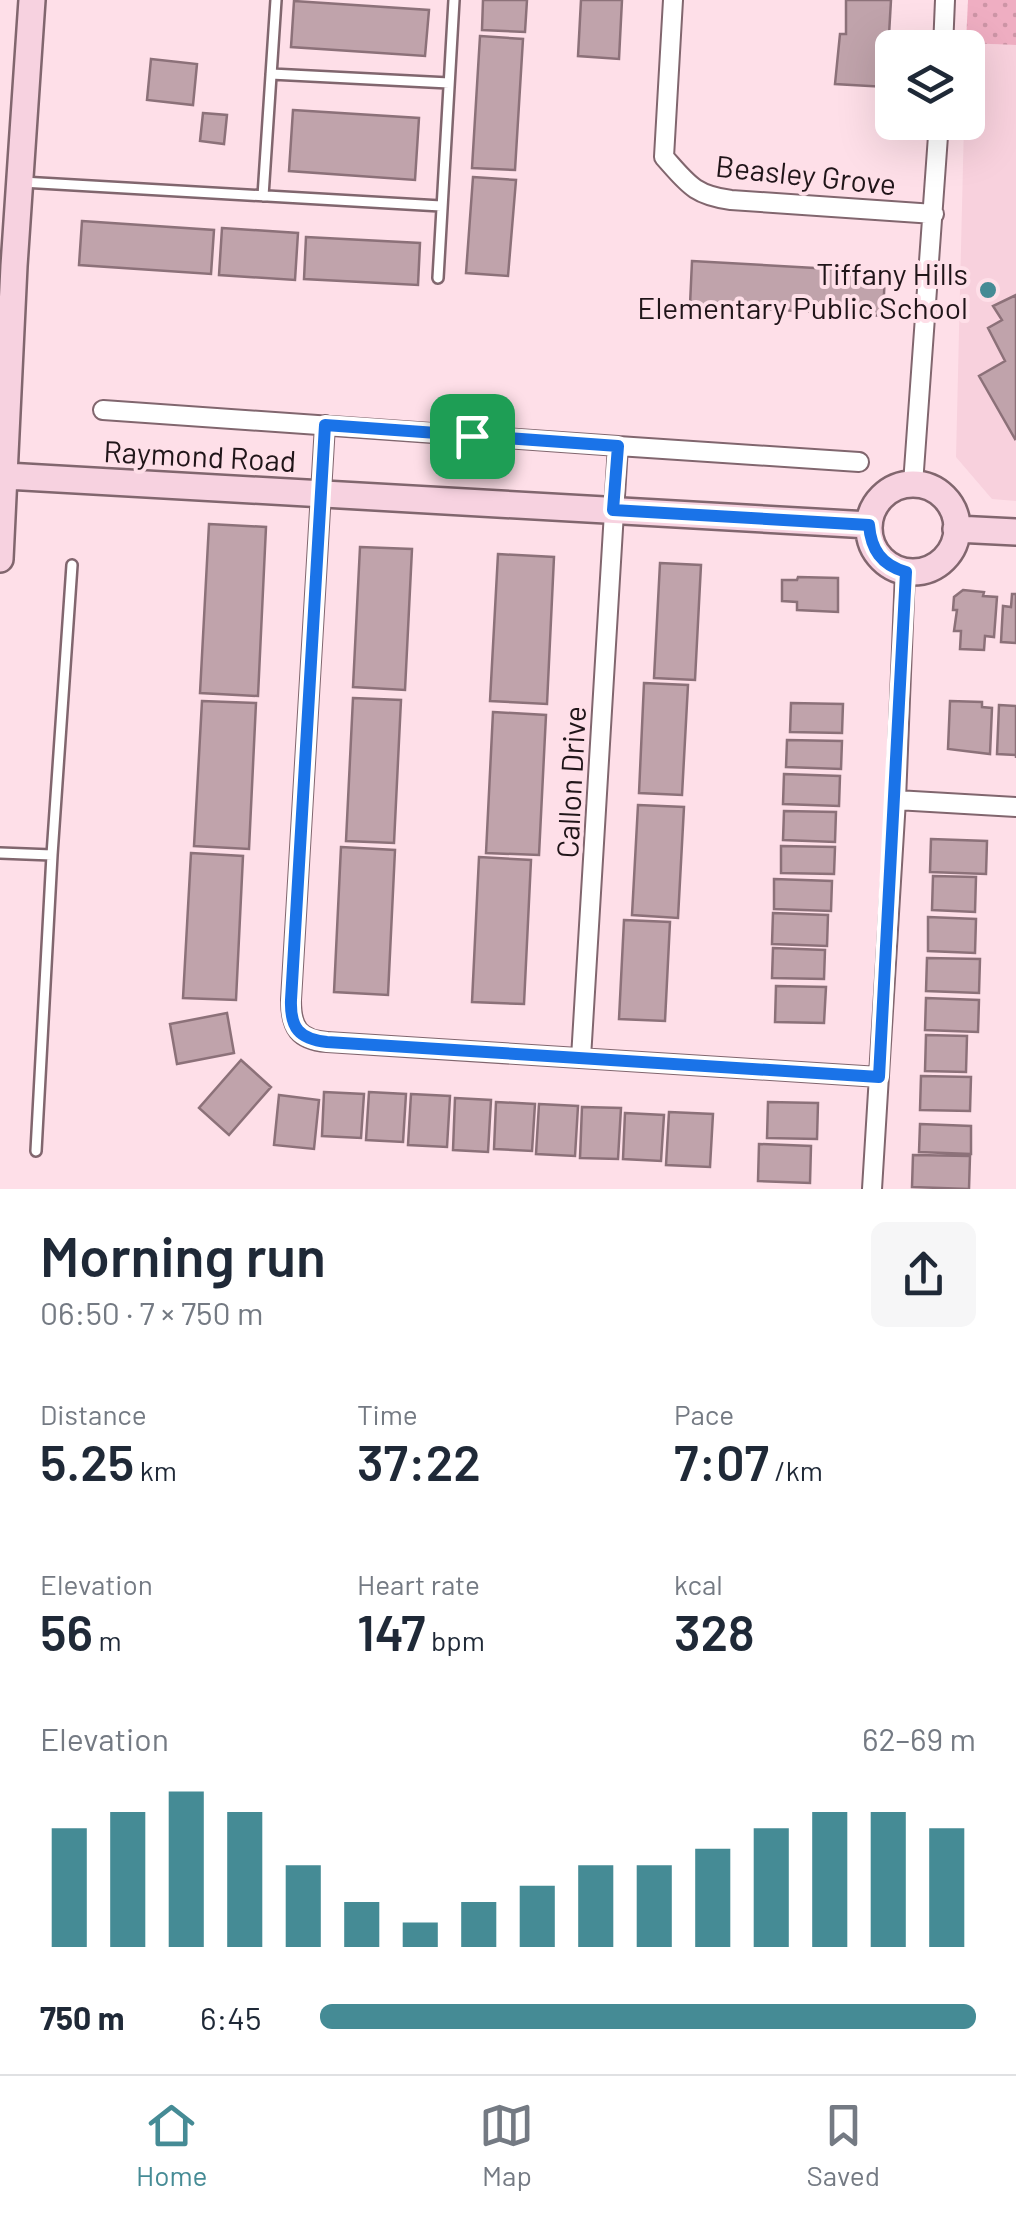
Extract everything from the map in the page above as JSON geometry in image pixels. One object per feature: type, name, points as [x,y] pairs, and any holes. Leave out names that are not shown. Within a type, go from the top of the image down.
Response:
[{"type":"street","points":[[0,559],[32,0]]},
{"type":"street","name":"Beasley Grove","points":[[673,0],[664,157],[684,180],[705,196],[731,200],[934,214]]},
{"type":"street","points":[[944,30],[945,0]]},
{"type":"street","points":[[913,484],[937,140]]},
{"type":"street","points":[[103,410],[859,462]]},
{"type":"street","points":[[325,425],[291,1000],[293,1023],[302,1038],[879,1077]]},
{"type":"street","name":"Callon Drive","points":[[581,1058],[618,446]]},
{"type":"street","name":"Raymond Road","points":[[6,476],[869,525]]},
{"type":"street","points":[[913,484],[940,494],[955,516],[956,529],[954,542],[938,564],[906,572],[886,563],[876,553],[869,525],[879,500],[890,491],[913,484]]},
{"type":"street","points":[[956,529],[1016,532]]},
{"type":"street","points":[[872,1189],[906,572]]},
{"type":"street","points":[[896,800],[1016,807]]},
{"type":"lane","points":[[263,196],[276,0]]},
{"type":"lane","points":[[438,278],[454,0]]},
{"type":"lane","points":[[271,74],[449,84]]},
{"type":"lane","points":[[20,182],[441,206]]},
{"type":"lane","points":[[36,1151],[72,565]]},
{"type":"lane","points":[[0,853],[52,855]]},
{"type":"shaded area","points":[[968,0],[1016,0],[1016,45],[985,44],[985,30],[967,30]]},
{"type":"shaded area","name":"Tiffany Hills Elementary Public School","points":[[985,44],[1016,45],[1016,501],[992,499],[956,457],[964,140],[985,140]]},
{"type":"building","points":[[483,0],[527,0],[525,32],[482,30]]},
{"type":"building","points":[[581,0],[622,0],[619,59],[578,56]]},
{"type":"building","points":[[846,0],[891,0],[889,30],[875,30],[875,86],[835,84],[840,34],[846,34]]},
{"type":"building","points":[[294,1],[429,10],[425,56],[291,47]]},
{"type":"building","points":[[480,36],[523,39],[515,170],[472,168]]},
{"type":"building","points":[[151,59],[197,64],[193,105],[147,100]]},
{"type":"building","points":[[293,110],[419,118],[415,180],[289,171]]},
{"type":"building","points":[[203,113],[227,115],[224,144],[200,141]]},
{"type":"building","points":[[473,177],[516,180],[508,276],[466,273]]},
{"type":"building","points":[[82,221],[214,230],[211,274],[79,265]]},
{"type":"building","points":[[222,228],[298,233],[295,280],[219,275]]},
{"type":"building","points":[[306,237],[420,243],[418,285],[304,279]]},
{"type":"building","points":[[692,261],[885,272],[883,316],[690,305]]},
{"type":"building","points":[[1016,295],[1015,439],[979,376],[1005,361],[988,328],[1002,320],[993,306]]},
{"type":"building","points":[[209,524],[266,527],[258,696],[200,693]]},
{"type":"building","points":[[360,547],[412,549],[405,690],[353,687]]},
{"type":"building","points":[[498,554],[554,557],[547,704],[490,701]]},
{"type":"building","points":[[660,563],[701,565],[695,680],[654,678]]},
{"type":"building","points":[[838,578],[838,612],[797,610],[797,602],[782,601],[782,580]]},
{"type":"building","points":[[963,590],[997,597],[994,637],[985,636],[984,650],[960,649],[961,631],[954,631],[957,610],[953,610],[954,597]]},
{"type":"building","points":[[1012,594],[1016,594],[1016,643],[1001,642],[1003,606],[1011,607]]},
{"type":"building","points":[[644,683],[688,685],[682,795],[639,793]]},
{"type":"building","points":[[353,698],[401,700],[394,843],[346,841]]},
{"type":"building","points":[[202,701],[256,703],[249,849],[194,846]]},
{"type":"building","points":[[950,701],[982,702],[982,707],[992,708],[990,754],[948,749]]},
{"type":"building","points":[[791,703],[843,704],[842,733],[790,732]]},
{"type":"building","points":[[999,705],[1016,706],[1016,755],[997,754]]},
{"type":"building","points":[[493,712],[546,715],[539,855],[486,853]]},
{"type":"building","points":[[787,740],[842,741],[841,769],[786,767]]},
{"type":"building","points":[[784,774],[840,776],[839,806],[783,804]]},
{"type":"building","points":[[638,805],[684,807],[678,918],[632,915]]},
{"type":"building","points":[[784,811],[836,812],[835,842],[783,840]]},
{"type":"building","points":[[931,839],[987,841],[986,874],[930,872]]},
{"type":"building","points":[[781,846],[835,847],[834,874],[781,873]]},
{"type":"building","points":[[341,847],[395,850],[388,995],[334,992]]},
{"type":"building","points":[[191,853],[243,856],[236,1000],[183,998]]},
{"type":"building","points":[[479,857],[531,860],[524,1004],[472,1002]]},
{"type":"building","points":[[933,876],[976,877],[975,912],[932,910]]},
{"type":"building","points":[[774,879],[832,881],[831,911],[774,909]]},
{"type":"building","points":[[773,913],[828,915],[827,946],[772,944]]},
{"type":"building","points":[[928,917],[976,919],[975,953],[928,951]]},
{"type":"building","points":[[624,920],[670,922],[665,1021],[619,1019]]},
{"type":"building","points":[[773,948],[825,950],[824,979],[772,978]]},
{"type":"building","points":[[927,958],[980,959],[979,993],[926,991]]},
{"type":"building","points":[[776,986],[826,987],[824,1023],[775,1022]]},
{"type":"building","points":[[926,998],[979,1000],[978,1032],[925,1030]]},
{"type":"building","points":[[227,1013],[234,1053],[177,1064],[170,1024]]},
{"type":"building","points":[[926,1035],[967,1036],[966,1072],[925,1071]]},
{"type":"building","points":[[241,1060],[271,1087],[229,1135],[199,1108]]},
{"type":"building","points":[[921,1076],[971,1077],[970,1111],[920,1110]]},
{"type":"building","points":[[324,1092],[364,1094],[361,1138],[322,1136]]},
{"type":"building","points":[[369,1092],[406,1094],[403,1142],[366,1140]]},
{"type":"building","points":[[411,1094],[450,1096],[447,1147],[408,1145]]},
{"type":"building","points":[[279,1095],[319,1100],[314,1149],[274,1145]]},
{"type":"building","points":[[455,1098],[491,1100],[488,1152],[453,1150]]},
{"type":"building","points":[[496,1102],[535,1104],[532,1151],[494,1149]]},
{"type":"building","points":[[768,1102],[818,1103],[817,1139],[767,1138]]},
{"type":"building","points":[[539,1104],[578,1106],[575,1156],[536,1154]]},
{"type":"building","points":[[582,1107],[621,1108],[618,1159],[580,1158]]},
{"type":"building","points":[[669,1112],[713,1114],[710,1167],[666,1165]]},
{"type":"building","points":[[625,1113],[664,1115],[661,1161],[623,1159]]},
{"type":"building","points":[[920,1124],[971,1126],[971,1154],[919,1152]]},
{"type":"building","points":[[759,1144],[811,1146],[810,1183],[758,1181]]},
{"type":"building","points":[[913,1155],[970,1156],[969,1189],[912,1187]]},
{"type":"place","name":"Tiffany Hills Elementary Public School","points":[[988,290]]},
{"type":"route","points":[[325,425],[472,436],[618,446],[613,510],[869,525],[876,553],[886,563],[906,572],[879,1077],[314,1041],[297,1032],[291,1000],[325,425]]}]
